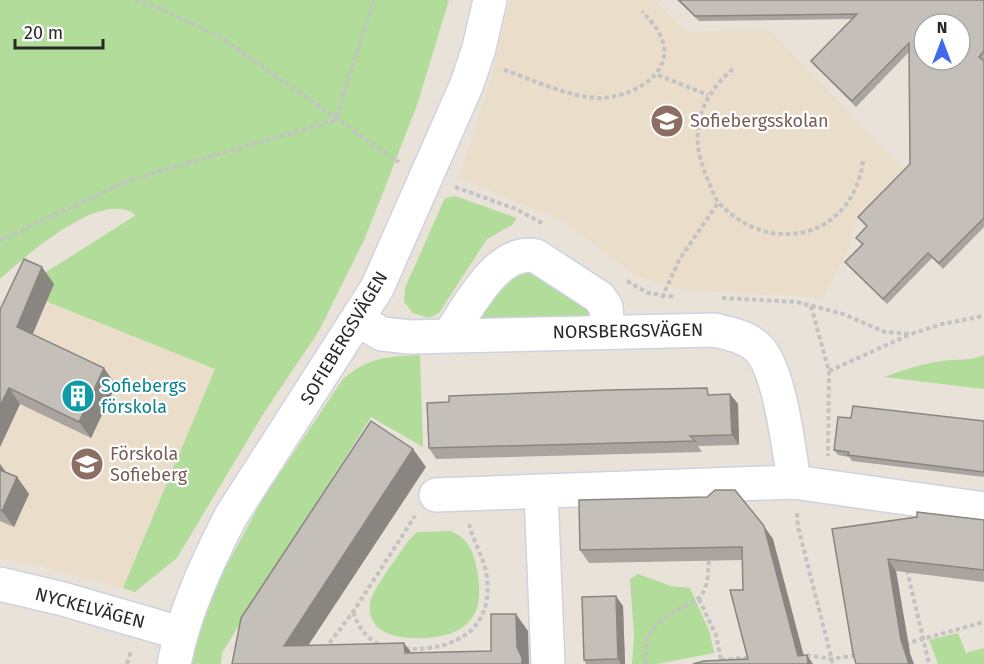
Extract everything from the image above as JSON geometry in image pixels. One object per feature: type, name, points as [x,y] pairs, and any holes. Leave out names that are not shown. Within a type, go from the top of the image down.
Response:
[{"type":"street","name":"SOFIEBERGSVÄGEN","points":[[177,649],[211,556],[231,516],[377,288],[428,177],[475,61],[490,0]]},
{"type":"street","points":[[449,334],[500,265],[524,254],[536,256],[599,297],[606,307],[608,332]]},
{"type":"street","name":"NORSBERGSVÄGEN","points":[[357,320],[382,334],[410,337],[449,334],[714,330],[743,338],[759,349],[773,374],[794,482]]},
{"type":"street","points":[[450,494],[794,482],[984,509]]},
{"type":"street","points":[[541,492],[548,664]]},
{"type":"street","name":"NYCKELVÄGEN","points":[[0,584],[63,599],[177,649]]},
{"type":"path","points":[[135,0],[162,9],[220,38],[284,81],[388,157],[428,177],[516,209],[552,228]]},
{"type":"path","points":[[335,120],[374,0]]},
{"type":"path","points":[[475,61],[570,92],[601,98],[626,93],[645,85],[658,75],[665,53],[660,34],[642,11]]},
{"type":"path","points":[[733,69],[708,95],[700,112],[698,128],[699,149],[705,174],[718,203],[735,217],[760,230],[784,234],[809,232],[833,220],[848,203],[860,180],[863,161]]},
{"type":"path","points":[[658,75],[708,95]]},
{"type":"path","points":[[0,240],[130,180],[335,120]]},
{"type":"path","points":[[662,295],[680,260],[718,203]]},
{"type":"path","points":[[623,278],[648,293],[680,298]]},
{"type":"path","points":[[713,298],[797,302],[843,314],[885,332],[911,334]]},
{"type":"path","points":[[811,306],[829,371],[828,487]]},
{"type":"path","points":[[829,371],[911,334],[942,324],[984,316]]},
{"type":"path","points":[[794,482],[798,527],[833,664]]},
{"type":"path","points":[[321,655],[353,612],[421,507],[450,494],[471,532],[485,570],[488,589],[481,617],[477,626],[465,637],[448,645],[397,649]]},
{"type":"path","points":[[646,664],[645,642],[651,628],[663,616],[699,599],[704,593],[711,549]]},
{"type":"path","points":[[906,562],[921,639],[929,664]]},
{"type":"path","points":[[699,599],[716,635],[720,660]]},
{"type":"path","points":[[353,612],[359,628],[368,638],[385,648]]},
{"type":"path","points":[[902,644],[984,622]]},
{"type":"path","points":[[788,654],[832,658],[863,654]]},
{"type":"path","points":[[712,662],[756,657]]},
{"type":"shaded area","name":"Sofiebergsskolan","points":[[510,0],[654,0],[687,32],[768,29],[904,169],[858,216],[847,252],[823,298],[677,289],[638,277],[563,221],[459,178],[492,74]]},
{"type":"shaded area","name":"Förskola Sofieberg","points":[[18,290],[215,369],[123,588],[36,565],[0,559],[0,301]]},
{"type":"green space","points":[[0,0],[449,0],[417,105],[384,190],[364,240],[319,331],[265,411],[177,558],[135,592],[123,588],[215,369],[18,290],[136,215],[121,209],[104,210],[84,217],[27,255],[0,279]]},
{"type":"green space","points":[[455,196],[517,218],[512,225],[487,239],[439,313],[429,318],[413,313],[404,302],[405,288],[445,198]]},
{"type":"green space","points":[[521,267],[587,301],[591,315],[589,319],[476,323],[511,273]]},
{"type":"green space","points":[[420,355],[423,447],[371,417],[222,653],[221,664],[190,664],[192,652],[220,578],[262,500],[343,379],[370,362],[397,356]]},
{"type":"green space","points":[[984,355],[984,389],[884,377],[926,364]]},
{"type":"green space","points":[[451,531],[466,542],[476,563],[479,599],[471,620],[453,633],[440,636],[404,637],[386,633],[373,622],[370,613],[372,596],[381,580],[417,532]]},
{"type":"green space","points":[[638,574],[671,586],[690,588],[710,633],[714,653],[657,664],[632,664],[634,635],[630,579]]},
{"type":"green space","points":[[958,633],[966,653],[984,648],[984,664],[938,664],[929,640]]},
{"type":"building","name":"Sofiebergsskolan","points":[[679,0],[984,0],[984,51],[979,57],[984,61],[984,218],[939,263],[928,253],[883,299],[845,262],[863,244],[856,238],[867,226],[858,217],[910,164],[909,43],[852,101],[811,61],[857,14],[695,16]]},
{"type":"building","name":"Sofiebergs förskola","points":[[24,259],[42,267],[17,327],[104,368],[79,422],[9,388],[0,406],[0,310]]},
{"type":"building","points":[[707,388],[708,395],[730,394],[732,435],[690,436],[695,441],[429,448],[427,403],[449,402],[449,396]]},
{"type":"building","points":[[853,406],[984,421],[984,472],[848,455],[849,452],[834,450],[838,417],[851,418]]},
{"type":"building","points":[[371,421],[413,449],[284,646],[404,643],[405,653],[491,651],[491,614],[516,614],[517,647],[522,664],[232,664],[241,618]]},
{"type":"building","points":[[0,470],[17,477],[2,511],[0,510]]},
{"type":"building","points":[[715,490],[735,490],[764,526],[798,656],[807,655],[808,664],[693,664],[704,661],[748,659],[730,590],[743,590],[742,547],[580,550],[579,500],[707,497]]},
{"type":"building","points":[[917,512],[984,520],[984,570],[888,559],[901,640],[909,664],[856,664],[832,529],[917,517]]},
{"type":"building","points":[[616,596],[618,659],[584,660],[582,597]]},
{"type":"place","name":"Sofiebergsskolan","points":[[667,121]]},
{"type":"place","name":"Sofiebergs förskola","points":[[78,396]]},
{"type":"place","name":"Förskola Sofieberg","points":[[87,464]]}]
